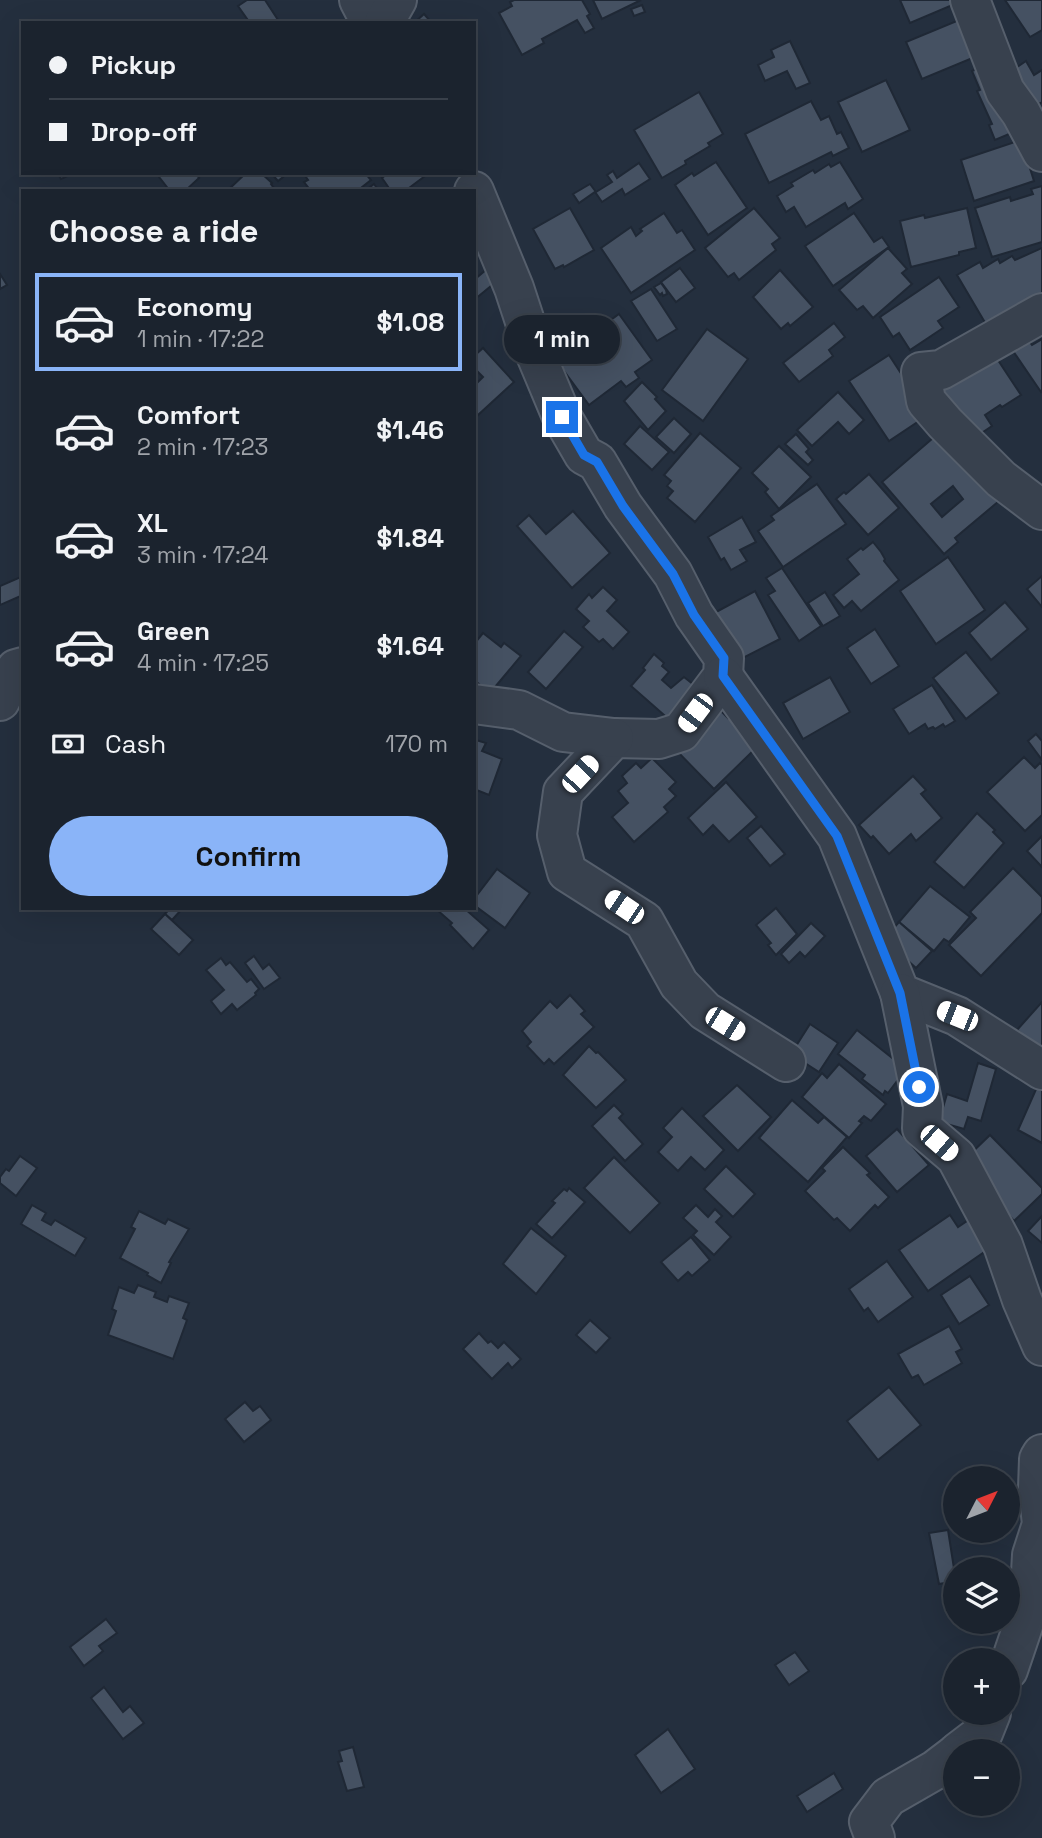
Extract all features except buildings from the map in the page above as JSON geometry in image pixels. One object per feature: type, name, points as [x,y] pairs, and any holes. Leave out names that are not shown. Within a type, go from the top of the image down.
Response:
[{"type":"street","points":[[359,0],[370,21]]},
{"type":"street","points":[[385,21],[397,0]]},
{"type":"street","points":[[970,0],[1005,91],[1021,113],[1042,152]]},
{"type":"street","points":[[476,196],[562,417],[584,455],[597,462],[623,506],[673,574],[694,615],[724,658],[723,676],[681,732],[659,739],[614,738],[563,732],[519,710],[476,704]]},
{"type":"street","points":[[1042,313],[941,370],[921,372],[926,401],[945,423],[1001,480],[1042,510]]},
{"type":"street","points":[[0,701],[16,668],[21,667]]},
{"type":"street","points":[[723,676],[837,836],[900,993],[923,1107],[922,1128],[956,1157],[1003,1245],[1042,1346]]},
{"type":"street","points":[[614,738],[563,792],[557,835],[567,872],[644,921],[679,984],[705,1011],[786,1062]]},
{"type":"street","points":[[900,993],[957,1016],[1042,1070]]},
{"type":"street","points":[[1015,1648],[1029,1608],[1032,1555],[1042,1524],[1038,1488],[1039,1459],[1042,1454]]},
{"type":"street","points":[[975,1739],[983,1733],[986,1725]]},
{"type":"street","points":[[875,1838],[869,1822],[888,1797],[943,1764]]},
{"type":"route","points":[[562,417],[584,455],[597,462],[623,506],[673,574],[694,615],[724,658],[723,676],[837,836],[900,993],[919,1087]]}]
